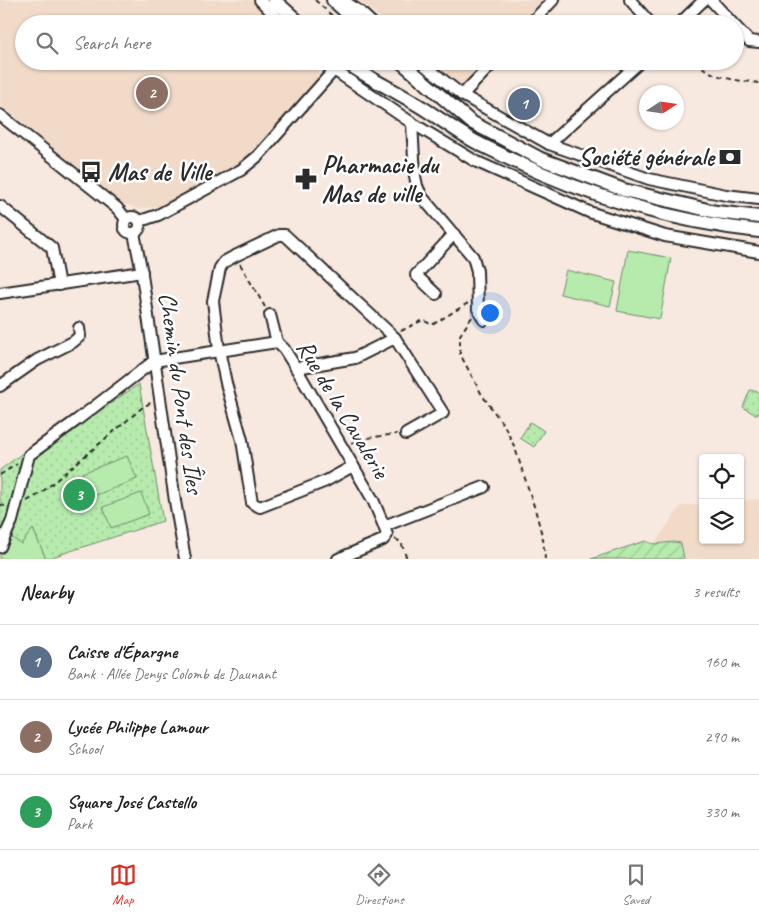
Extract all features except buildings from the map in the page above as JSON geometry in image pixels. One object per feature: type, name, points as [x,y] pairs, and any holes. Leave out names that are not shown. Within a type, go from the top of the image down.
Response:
[{"type":"main road","points":[[274,0],[291,15]]},
{"type":"main road","points":[[333,0],[349,15]]},
{"type":"main road","points":[[358,70],[420,106],[474,141],[570,186],[666,215],[712,225],[759,231]]},
{"type":"main road","points":[[410,70],[471,122],[541,159],[624,190],[716,212],[759,216]]},
{"type":"street","points":[[260,0],[274,15]]},
{"type":"street","points":[[343,0],[363,15]]},
{"type":"street","points":[[539,15],[553,0]]},
{"type":"street","points":[[630,0],[643,15]]},
{"type":"street","points":[[688,15],[704,0]]},
{"type":"street","points":[[711,0],[725,15]]},
{"type":"street","points":[[744,36],[749,41],[759,42]]},
{"type":"street","points":[[140,221],[158,215],[241,170],[258,156],[334,70],[412,123],[475,162],[589,212],[665,236],[759,252]]},
{"type":"street","points":[[430,70],[462,95],[549,144],[649,179],[726,195],[759,199]]},
{"type":"street","points":[[462,95],[486,70]]},
{"type":"street","points":[[549,144],[631,70]]},
{"type":"street","name":"Chemin du Pont des Îles","points":[[0,115],[116,208],[126,219],[124,228],[130,233],[134,233],[142,272],[185,559]]},
{"type":"street","points":[[412,123],[417,186],[422,196],[474,257],[477,272],[478,303],[484,320]]},
{"type":"street","points":[[0,206],[52,248],[59,285]]},
{"type":"street","points":[[126,219],[130,216],[135,216],[140,221],[141,227],[134,233]]},
{"type":"street","points":[[436,294],[416,276],[454,234]]},
{"type":"street","points":[[353,466],[326,481],[260,506],[252,503],[242,440],[219,350],[213,301],[220,268],[224,262],[279,235],[286,235],[394,336],[443,412],[406,434]]},
{"type":"street","points":[[0,293],[142,272]]},
{"type":"street","points":[[270,314],[277,342]]},
{"type":"street","points":[[0,386],[37,360],[73,342],[80,336],[79,328]]},
{"type":"street","points":[[296,368],[355,358],[394,336]]},
{"type":"street","name":"Rue de la Cavalerie","points":[[154,361],[277,342],[296,368],[373,500],[385,531]]},
{"type":"street","points":[[0,547],[12,521],[29,455],[154,361]]},
{"type":"street","points":[[338,559],[383,540],[385,531],[484,487]]},
{"type":"path","points":[[314,0],[331,15]]},
{"type":"path","points":[[706,70],[732,79],[759,83]]},
{"type":"path","points":[[234,256],[270,314]]},
{"type":"path","points":[[394,336],[423,320],[432,325],[478,303]]},
{"type":"path","points":[[478,303],[460,335],[460,354],[482,395],[505,426],[535,509],[543,539],[545,559]]},
{"type":"path","points":[[16,505],[41,493],[143,407],[153,402],[154,413],[162,411]]},
{"type":"path","points":[[343,449],[359,439],[406,434]]},
{"type":"path","points":[[0,475],[29,455]]},
{"type":"path","points":[[385,531],[400,542],[407,559]]},
{"type":"shaded area","points":[[0,0],[251,0],[266,15],[15,15],[15,70],[318,70],[319,74],[245,162],[160,206],[138,209],[120,202],[0,105]]},
{"type":"shaded area","points":[[359,0],[564,0],[550,15],[377,15]]},
{"type":"shaded area","points":[[444,70],[496,70],[472,94]]},
{"type":"shaded area","points":[[759,499],[759,559],[684,559],[681,543],[654,544],[681,506],[699,504],[699,544],[744,544],[744,501]]},
{"type":"green space","points":[[628,250],[671,258],[660,319],[617,311]]},
{"type":"green space","points":[[566,270],[616,282],[610,306],[560,294]]},
{"type":"green space","points":[[139,384],[163,521],[46,559],[33,529],[21,544],[0,529],[0,470],[73,415],[80,424]]},
{"type":"green space","points":[[750,390],[759,392],[759,414],[754,414],[743,407]]},
{"type":"green space","points":[[530,422],[544,431],[534,447],[520,438]]},
{"type":"green space","points":[[127,456],[137,479],[91,497],[82,473]]},
{"type":"green space","points":[[141,493],[149,514],[111,528],[103,507]]},
{"type":"green space","points":[[0,529],[21,544],[33,529],[46,559],[0,559]]},
{"type":"green space","points":[[645,541],[654,544],[681,543],[684,559],[591,559]]},
{"type":"place","name":"Lycée Philippe Lamour","points":[[152,93]]},
{"type":"place","name":"Caisse d'Épargne","points":[[524,104]]},
{"type":"place","name":"Société générale","points":[[730,157]]},
{"type":"place","name":"Mas de Ville","points":[[91,172]]},
{"type":"place","name":"Pharmacie du Mas de ville","points":[[306,179]]},
{"type":"place","name":"Square José Castello","points":[[79,495]]}]
